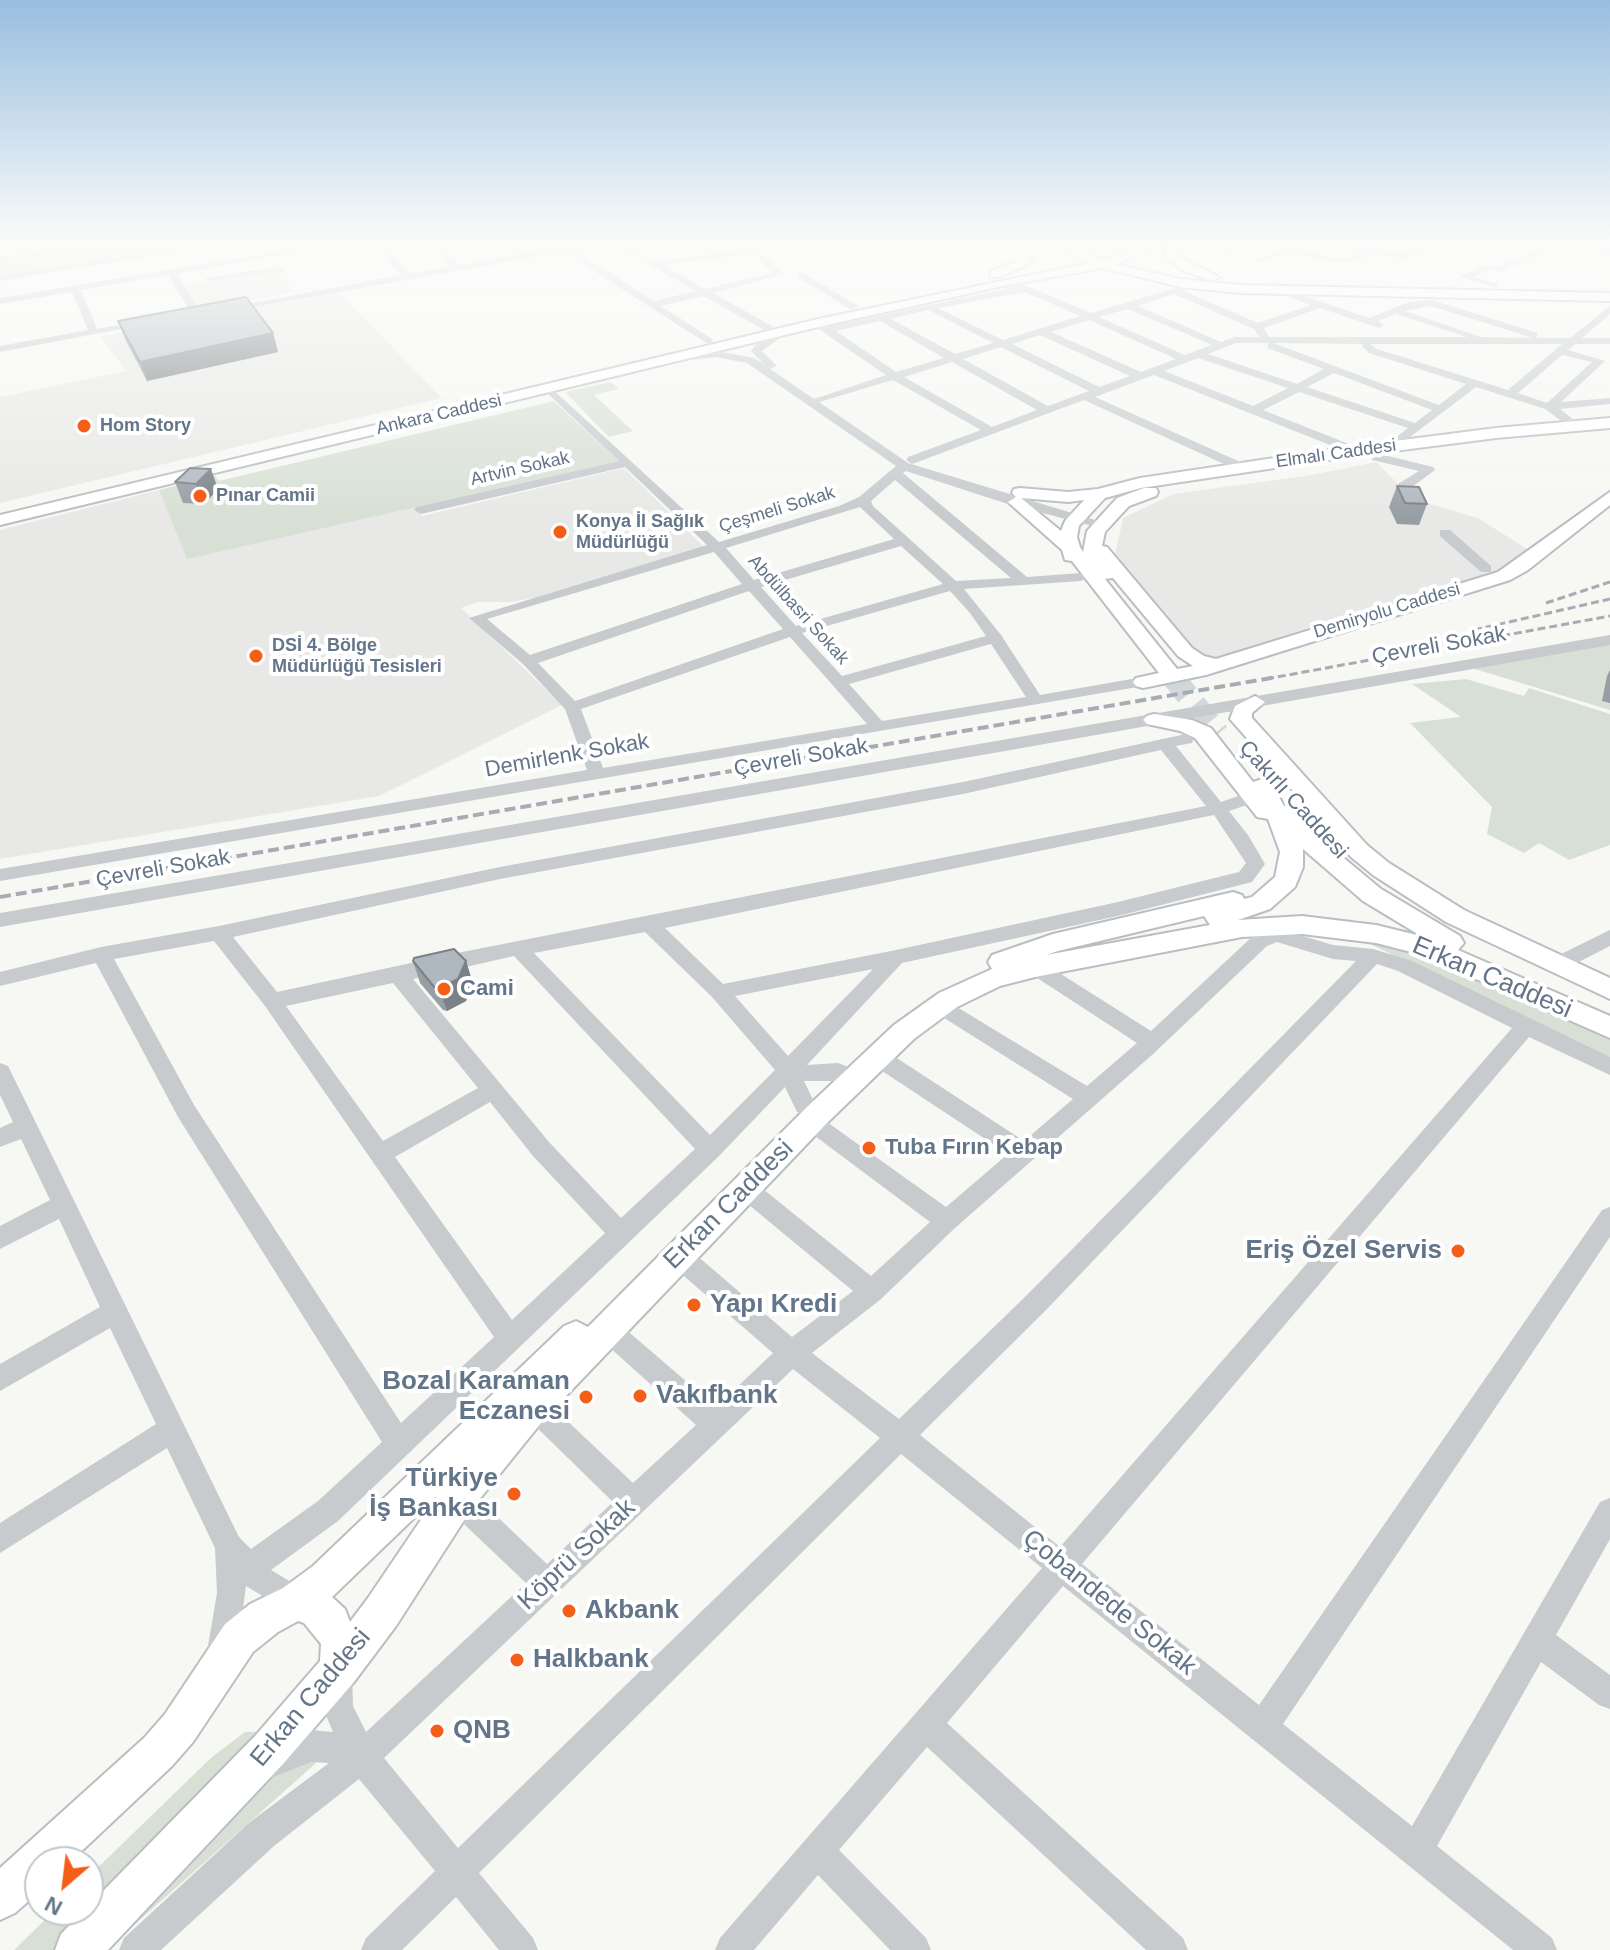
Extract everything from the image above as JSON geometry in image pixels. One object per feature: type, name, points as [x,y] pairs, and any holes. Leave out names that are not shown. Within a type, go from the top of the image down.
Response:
[{"type":"main road","name":"Ankara Caddesi","points":[[0,510],[732,337]]},
{"type":"main road","name":"Ankara Caddesi","points":[[0,520],[677,358],[750,337]]},
{"type":"main road","name":"Elmalı Caddesi","points":[[1079,514],[1099,494],[1140,483],[1393,446],[1610,423]]},
{"type":"main road","name":"Elmalı Caddesi","points":[[1101,524],[1123,502],[1141,494],[1485,441],[1610,430]]},
{"type":"main road","points":[[0,526],[124,491]]},
{"type":"main road","points":[[1018,498],[1099,494]]},
{"type":"main road","points":[[1133,514],[1135,501],[1141,494]]},
{"type":"main road","name":"Demiryolu Caddesi","points":[[1143,682],[1182,676],[1504,576],[1522,566],[1610,497]]},
{"type":"main road","points":[[1018,498],[1071,548],[1174,668],[1096,559],[1091,545],[1101,524]]},
{"type":"main road","points":[[1079,514],[1068,531],[1081,577],[1149,661],[1150,672],[1143,682]]},
{"type":"main road","points":[[1101,524],[1098,544],[1106,558],[1185,652],[1197,661],[1215,665]]},
{"type":"main road","points":[[1209,735],[1255,702]]},
{"type":"main road","points":[[1154,720],[1185,725],[1209,735],[1381,869],[1455,916],[1610,989]]},
{"type":"main road","points":[[993,965],[1053,943],[1229,902],[1246,896],[1266,883],[1277,865],[1279,842],[1275,829],[1209,735]]},
{"type":"main road","name":"Çakırlı Caddesi","points":[[1209,735],[1253,793],[1372,895],[1451,943],[1610,1016]]},
{"type":"main road","name":"Çakırlı Caddesi","points":[[1209,735],[1383,889],[1459,935],[1610,1002]]},
{"type":"main road","name":"Erkan Caddesi","points":[[77,1950],[238,1782],[340,1668],[382,1612],[457,1498],[533,1406],[745,1188],[838,1072],[885,1027],[926,997],[993,965],[1220,917],[1261,903],[1286,881],[1292,852],[1282,822],[1253,793]]},
{"type":"main road","name":"Erkan Caddesi","points":[[0,1898],[135,1775],[179,1728],[214,1671],[249,1629],[326,1579],[808,1113],[940,1006],[993,978],[1035,967],[1242,928],[1327,927],[1376,934],[1426,947],[1610,1028]]},
{"type":"main road","points":[[296,1601],[317,1609],[331,1623],[340,1643],[340,1668]]},
{"type":"main road","points":[[73,1846],[135,1775]]},
{"type":"main road","points":[[0,1917],[24,1894]]},
{"type":"street","points":[[0,349],[70,337]]},
{"type":"street","points":[[702,337],[708,341]]},
{"type":"street","points":[[756,351],[768,337]]},
{"type":"street","points":[[838,337],[896,377],[991,431]]},
{"type":"street","points":[[914,337],[1046,410]]},
{"type":"street","points":[[987,337],[1098,391]]},
{"type":"street","points":[[819,399],[1030,337]]},
{"type":"street","points":[[1053,337],[1140,376]]},
{"type":"street","points":[[1140,337],[1416,427]]},
{"type":"street","points":[[1202,337],[1220,345]]},
{"type":"street","points":[[1411,337],[1424,342]]},
{"type":"street","points":[[1476,337],[1491,342]]},
{"type":"street","points":[[1530,337],[1605,362]]},
{"type":"street","points":[[903,467],[1235,340],[1491,342],[1556,346],[1575,337]]},
{"type":"street","points":[[1261,340],[1440,409]]},
{"type":"street","points":[[1361,341],[1373,351],[1549,407],[1574,426]]},
{"type":"street","points":[[1570,341],[1610,341]]},
{"type":"street","points":[[1511,393],[1556,346]]},
{"type":"street","points":[[741,357],[735,352],[737,350],[749,348],[756,351],[819,399],[903,467],[1024,581]]},
{"type":"street","points":[[677,358],[716,354],[750,360],[903,467],[1079,514],[1101,524]]},
{"type":"street","points":[[1549,407],[1605,362]]},
{"type":"street","points":[[1255,410],[1333,369]]},
{"type":"street","points":[[1154,371],[1355,451]]},
{"type":"street","points":[[1393,446],[1476,382]]},
{"type":"street","name":"Abdülbasri Sokak","points":[[549,389],[717,547],[878,726]]},
{"type":"street","points":[[1084,396],[1243,468]]},
{"type":"street","points":[[1549,407],[1610,401]]},
{"type":"street","points":[[1376,457],[1429,470],[1403,487]]},
{"type":"street","name":"Artvin Sokak","points":[[421,510],[628,463]]},
{"type":"street","name":"Çeşmeli Sokak","points":[[597,773],[572,707],[528,661],[476,618],[815,518],[864,500],[903,467]]},
{"type":"street","points":[[864,500],[867,508],[953,586],[996,638],[1035,699]]},
{"type":"street","points":[[1445,533],[1486,569]]},
{"type":"street","points":[[528,661],[752,585],[903,541]]},
{"type":"street","points":[[572,707],[793,631],[953,586],[1081,577]]},
{"type":"street","points":[[839,682],[996,638]]},
{"type":"street","name":"Çevreli Sokak","points":[[0,920],[1610,640]]},
{"type":"street","name":"Demirlenk Sokak","points":[[0,875],[1143,682]]},
{"type":"street","points":[[0,979],[101,954],[219,933],[500,873],[963,788],[1209,735],[1217,809],[1256,864],[1245,877],[1118,909],[719,992]]},
{"type":"street","points":[[272,1001],[457,960],[520,950],[1217,809],[1253,793]]},
{"type":"street","points":[[649,924],[719,992],[788,1070],[808,1113],[947,1221]]},
{"type":"street","points":[[219,933],[272,1001],[510,1339]]},
{"type":"street","name":"Köprü Sokak","points":[[136,1950],[262,1834],[362,1757],[792,1353],[872,1291],[947,1221],[1152,1042],[1260,941],[1276,935],[1333,952],[1373,956],[1405,966],[1610,1067]]},
{"type":"street","points":[[1556,965],[1610,937]]},
{"type":"street","points":[[520,950],[710,1150]]},
{"type":"street","points":[[101,954],[186,1111],[399,1444]]},
{"type":"street","points":[[378,1950],[901,1437],[1269,1067],[1373,956]]},
{"type":"street","points":[[248,1569],[328,1511],[399,1444],[710,1150],[896,957]]},
{"type":"street","points":[[1035,967],[1152,1042]]},
{"type":"street","points":[[398,975],[541,1149],[621,1234]]},
{"type":"street","points":[[940,1006],[1089,1098]]},
{"type":"street","points":[[732,1950],[1527,1025]]},
{"type":"street","points":[[878,1057],[1026,1154]]},
{"type":"street","points":[[788,1070],[811,1074],[838,1072]]},
{"type":"street","points":[[0,1072],[229,1547],[267,1585],[296,1601]]},
{"type":"street","points":[[380,1154],[492,1090]]},
{"type":"street","points":[[0,1138],[26,1126]]},
{"type":"street","points":[[745,1188],[872,1291]]},
{"type":"street","points":[[0,1238],[64,1204]]},
{"type":"street","points":[[1262,1727],[1610,1217]]},
{"type":"street","name":"Çobandede Sokak","points":[[679,1256],[792,1353],[1063,1566],[1540,1950]]},
{"type":"street","points":[[0,1378],[116,1311]]},
{"type":"street","points":[[607,1329],[715,1424]]},
{"type":"street","points":[[533,1406],[633,1502]]},
{"type":"street","points":[[0,1539],[173,1429]]},
{"type":"street","points":[[457,1498],[546,1583]]},
{"type":"street","points":[[1416,1851],[1537,1640],[1606,1528]]},
{"type":"street","points":[[214,1671],[231,1608],[229,1547]]},
{"type":"street","points":[[1537,1640],[1610,1694]]},
{"type":"street","points":[[340,1668],[336,1700],[362,1757],[521,1950]]},
{"type":"street","points":[[926,1725],[1171,1950]]},
{"type":"street","points":[[238,1782],[283,1755],[311,1746],[332,1747],[362,1757]]},
{"type":"street","points":[[817,1851],[914,1950]]},
{"type":"shaded area","points":[[101,337],[383,337],[442,398],[0,503],[0,397],[126,371]]},
{"type":"shaded area","points":[[611,382],[619,389],[594,395],[633,431],[609,437],[565,392]]},
{"type":"shaded area","name":"DSİ 4. Bölge Müdürlüğü Tesisleri","points":[[554,401],[415,508],[422,516],[624,468],[705,548],[535,598],[478,602],[461,608],[562,705],[379,796],[0,859],[0,530],[159,490],[174,525]]},
{"type":"shaded area","points":[[554,401],[619,461],[187,559],[159,490],[215,476],[219,481]]},
{"type":"shaded area","points":[[1376,462],[1413,499],[1478,518],[1527,549],[1492,574],[1328,621],[1217,658],[1199,654],[1114,560],[1123,518],[1173,494],[1312,475]]},
{"type":"shaded area","points":[[1610,642],[1610,710],[1465,666]]},
{"type":"shaded area","points":[[1466,679],[1524,696],[1529,688],[1610,714],[1610,845],[1569,860],[1539,843],[1524,853],[1487,834],[1492,807],[1410,723],[1461,717],[1412,684]]},
{"type":"shaded area","points":[[1365,938],[1412,950],[1610,1033],[1610,1060],[1370,944]]},
{"type":"shaded area","points":[[293,1731],[316,1763],[106,1950],[14,1950],[39,1926],[104,1926],[104,1862],[212,1757],[245,1732]]},
{"type":"building","points":[[127,337],[255,337],[140,362]]},
{"type":"building","points":[[190,468],[211,469],[196,484],[175,482]]},
{"type":"building","points":[[1397,486],[1419,487],[1427,504],[1405,503]]},
{"type":"building","points":[[454,949],[466,961],[458,979],[435,988],[413,961],[414,958]]},
{"type":"tunnel","points":[[1167,669],[1175,679]]},
{"type":"tunnel","points":[[1173,677],[1218,734]]},
{"type":"railway","points":[[1546,603],[1610,582]]},
{"type":"railway","points":[[1474,630],[1610,599]]},
{"type":"railway","points":[[1276,677],[1610,616]]},
{"type":"railway","points":[[0,897],[1276,677]]},
{"type":"railway","points":[[1266,679],[1276,677]]},
{"type":"place","name":"Hom Story","points":[[84,426]]},
{"type":"place","name":"Pınar Camii","points":[[200,496]]},
{"type":"place","name":"Konya İl Sağlık Müdürlüğü","points":[[560,532]]},
{"type":"place","name":"DSİ 4. Bölge Müdürlüğü Tesisleri","points":[[256,656]]},
{"type":"place","name":"Cami","points":[[444,989]]},
{"type":"place","name":"Tuba Fırın Kebap","points":[[869,1148]]},
{"type":"place","name":"Eriş Özel Servis","points":[[1458,1251]]},
{"type":"place","name":"Yapı Kredi","points":[[694,1305]]},
{"type":"place","name":"Vakıfbank","points":[[640,1396]]},
{"type":"place","name":"Bozal Karaman Eczanesi","points":[[586,1397]]},
{"type":"place","name":"Türkiye İş Bankası","points":[[514,1494]]},
{"type":"place","name":"Akbank","points":[[569,1611]]},
{"type":"place","name":"Halkbank","points":[[517,1660]]},
{"type":"place","name":"QNB","points":[[437,1731]]}]
